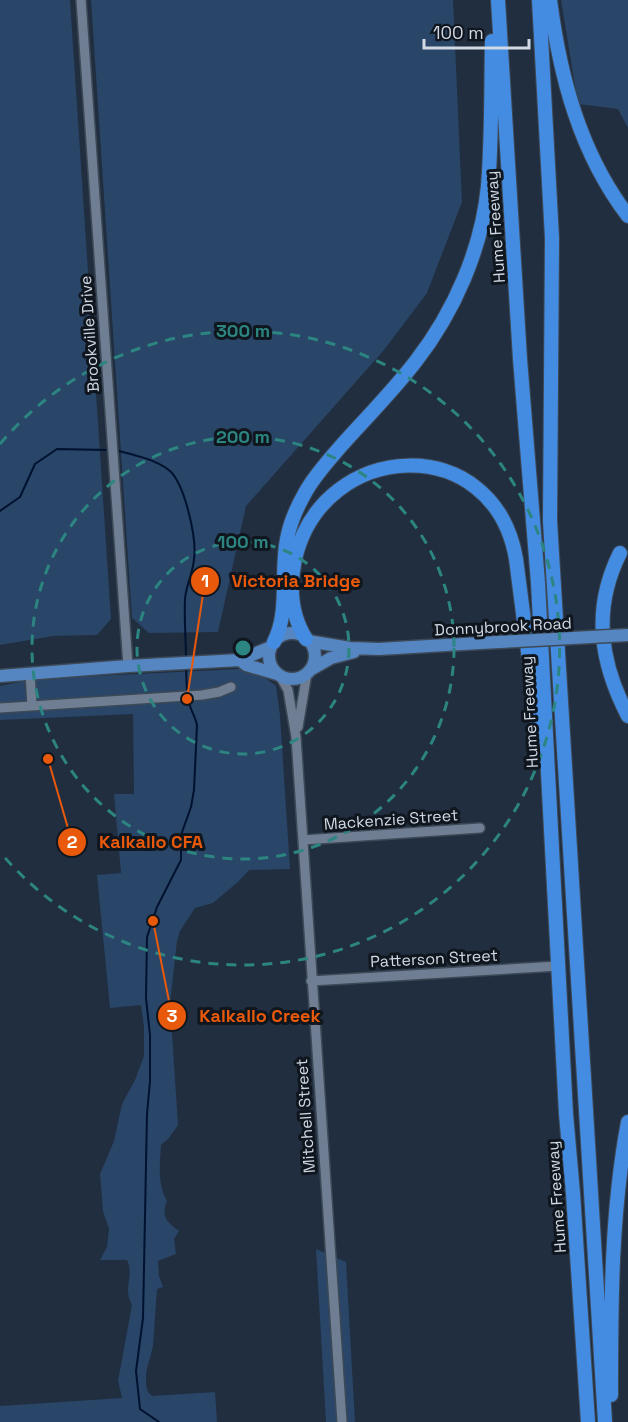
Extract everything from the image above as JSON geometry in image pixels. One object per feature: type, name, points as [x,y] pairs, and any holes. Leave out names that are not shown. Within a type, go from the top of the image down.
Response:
[{"type":"highway","name":"Hume Freeway","points":[[496,0],[520,359],[534,520],[566,1114],[588,1422]]},
{"type":"highway","points":[[272,645],[279,631],[285,594],[287,540],[304,495],[325,465],[400,381],[437,331],[458,291],[471,256],[488,186],[496,0]]},
{"type":"highway","name":"Hume Freeway","points":[[539,0],[551,228],[550,521],[605,1422]]},
{"type":"highway","points":[[550,0],[559,56],[577,122],[600,172],[628,216]]},
{"type":"highway","points":[[307,640],[294,612],[293,571],[298,546],[308,526],[330,497],[342,487],[369,473],[410,464],[444,469],[475,487],[489,500],[504,520],[514,549],[551,817]]},
{"type":"highway","points":[[620,553],[603,602],[603,624],[607,665],[617,695],[628,716]]},
{"type":"highway","points":[[612,1422],[611,1312],[614,1222],[628,1122]]},
{"type":"main road","points":[[0,678],[166,663],[240,660],[272,645],[286,634],[293,634],[307,640],[312,646],[314,658],[308,671],[291,679],[246,665],[240,660]]},
{"type":"main road","name":"Donnybrook Road","points":[[307,640],[350,648],[379,649],[628,635]]},
{"type":"main road","points":[[272,645],[269,662],[279,675]]},
{"type":"main road","name":"Donnybrook Road","points":[[308,671],[338,656],[379,649]]},
{"type":"street","name":"Brookville Drive","points":[[81,0],[128,666]]},
{"type":"street","name":"Mitchell Street","points":[[296,737],[308,671]]},
{"type":"street","points":[[27,674],[32,706]]},
{"type":"street","name":"Mitchell Street","points":[[279,675],[288,690],[296,737],[342,1422]]},
{"type":"street","points":[[0,708],[196,696],[212,694],[231,687]]},
{"type":"street","name":"Mackenzie Street","points":[[303,840],[480,828]]},
{"type":"street","name":"Patterson Street","points":[[311,981],[558,966]]},
{"type":"shaded area","points":[[0,0],[70,0],[111,619],[97,635],[53,636],[0,645]]},
{"type":"shaded area","points":[[91,0],[453,0],[462,202],[427,293],[384,350],[246,506],[218,632],[149,633],[132,618]]},
{"type":"shaded area","points":[[561,0],[628,0],[628,128],[618,109],[578,104]]},
{"type":"shaded area","points":[[239,669],[264,677],[276,686],[290,869],[249,870],[213,903],[195,908],[180,931],[177,941],[170,1003],[178,1125],[161,1145],[160,1181],[167,1201],[166,1218],[179,1231],[174,1239],[176,1254],[158,1261],[159,1276],[163,1287],[157,1289],[153,1346],[146,1373],[146,1385],[152,1396],[215,1392],[217,1422],[0,1422],[0,1406],[122,1398],[118,1381],[132,1305],[128,1292],[130,1272],[127,1260],[100,1260],[107,1247],[109,1229],[103,1211],[100,1174],[114,1141],[122,1104],[135,1080],[144,1056],[144,1027],[141,1005],[110,1008],[97,875],[121,873],[114,794],[134,794],[133,714],[0,720],[0,686],[35,679]]},
{"type":"shaded area","points":[[316,1249],[346,1262],[355,1422],[326,1422]]},
{"type":"waterway","points":[[0,511],[20,497],[35,464],[57,449],[106,450]]},
{"type":"waterway","points":[[119,451],[139,456],[165,467],[175,478],[185,500],[194,539],[193,564],[185,599],[186,659]]},
{"type":"waterway","points":[[186,668],[187,692]]},
{"type":"waterway","points":[[159,1422],[140,1409],[136,1371],[143,1318],[147,1114],[150,1081],[150,1035],[146,998],[147,937],[157,907],[181,860],[181,835],[191,807],[194,790],[197,725],[188,698]]},
{"type":"place","name":"Victoria Bridge","points":[[187,699]]},
{"type":"place","name":"Kalkallo CFA","points":[[48,759]]},
{"type":"place","name":"Kalkallo Creek","points":[[153,921]]}]
